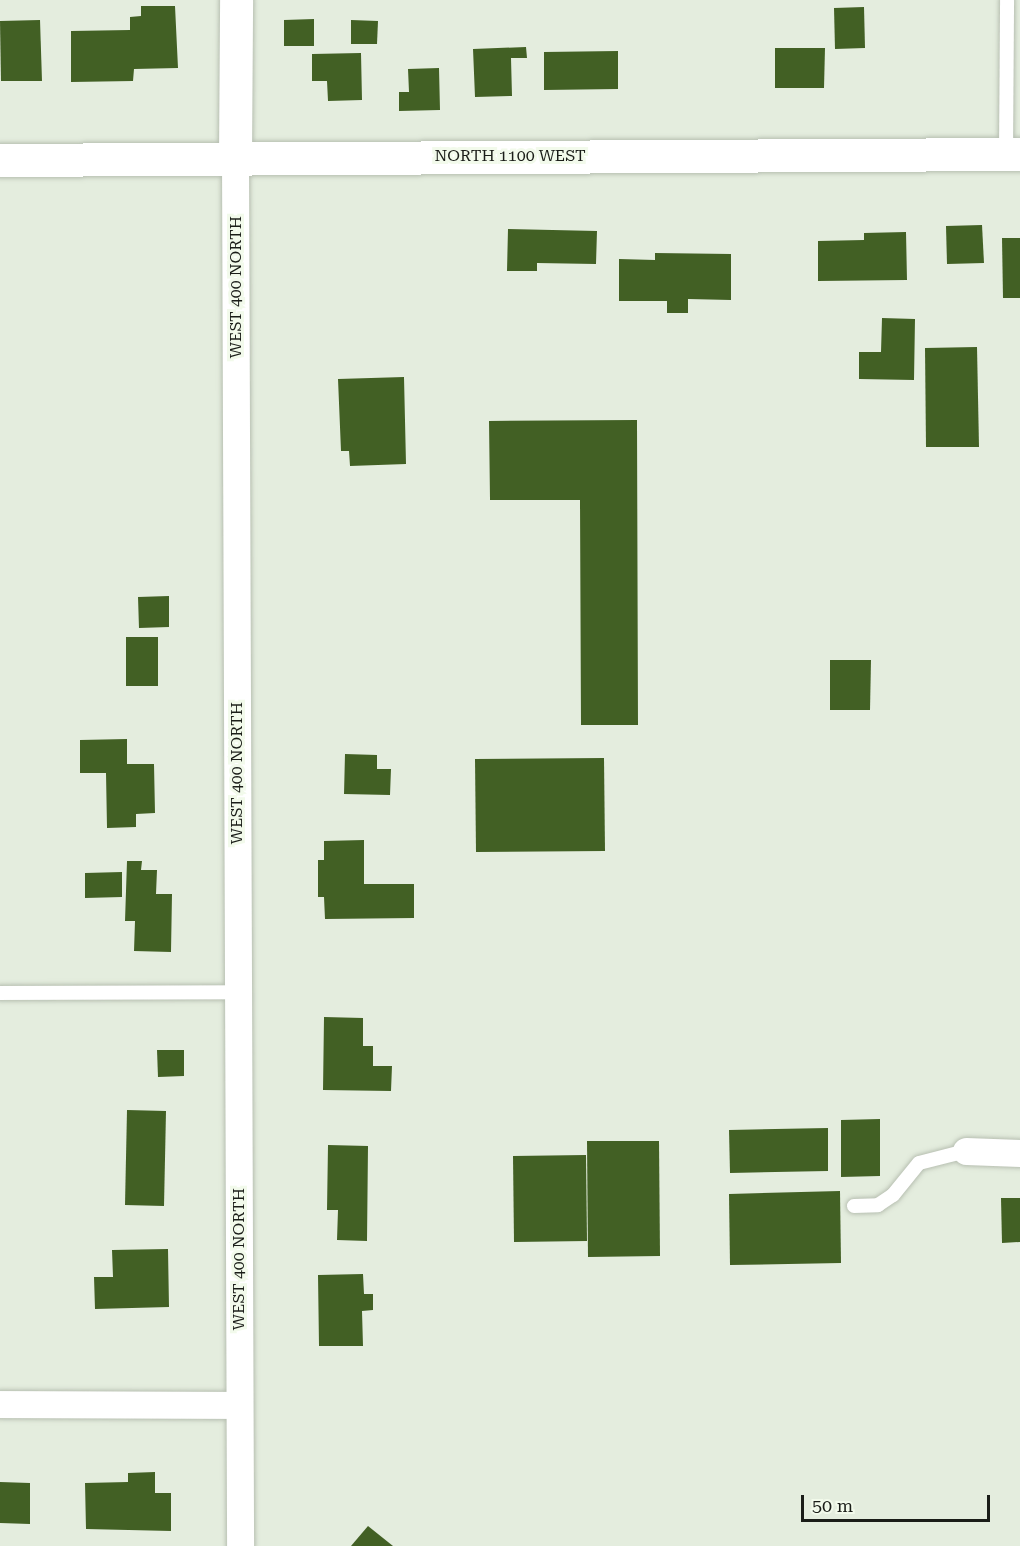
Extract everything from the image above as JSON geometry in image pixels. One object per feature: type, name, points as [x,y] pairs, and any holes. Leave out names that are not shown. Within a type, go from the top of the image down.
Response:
[{"type":"street","name":"WEST 400 NORTH","points":[[236,0],[240,1546]]},
{"type":"street","name":"NORTH 1100 WEST","points":[[0,160],[1013,154]]},
{"type":"street","points":[[966,1151],[1020,1153]]},
{"type":"street","points":[[0,1404],[239,1405]]},
{"type":"lane","points":[[1007,0],[1013,154]]},
{"type":"lane","points":[[0,993],[238,992]]},
{"type":"lane","points":[[854,1206],[878,1205],[886,1200],[919,1163],[966,1151]]},
{"type":"building","points":[[141,6],[175,6],[178,68],[134,69],[133,81],[71,82],[71,31],[130,30],[130,17],[141,16]]},
{"type":"building","points":[[864,7],[865,48],[835,49],[834,8]]},
{"type":"building","points":[[314,19],[314,46],[284,46],[284,20]]},
{"type":"building","points":[[40,20],[42,81],[1,81],[0,21]]},
{"type":"building","points":[[351,20],[378,21],[377,44],[351,44]]},
{"type":"building","points":[[526,47],[527,58],[511,58],[512,96],[475,97],[473,49]]},
{"type":"building","points":[[775,48],[825,48],[824,88],[775,88]]},
{"type":"building","points":[[618,51],[618,89],[544,90],[544,52]]},
{"type":"building","points":[[361,53],[362,100],[328,101],[327,81],[312,81],[312,54]]},
{"type":"building","points":[[439,68],[440,110],[399,111],[399,92],[409,92],[408,69]]},
{"type":"building","points":[[982,225],[984,263],[947,264],[946,226]]},
{"type":"building","points":[[508,229],[597,231],[596,264],[537,263],[537,271],[507,271]]},
{"type":"building","points":[[906,232],[907,280],[818,281],[818,241],[864,240],[864,233]]},
{"type":"building","points":[[1002,238],[1020,238],[1020,298],[1003,298]]},
{"type":"building","points":[[655,253],[731,254],[731,300],[688,299],[688,313],[667,313],[667,301],[619,301],[619,259],[655,260]]},
{"type":"building","points":[[882,318],[915,319],[914,380],[859,379],[859,352],[881,352]]},
{"type":"building","points":[[977,347],[979,447],[926,447],[925,348]]},
{"type":"building","points":[[404,377],[406,464],[350,466],[349,451],[341,451],[338,379]]},
{"type":"building","points":[[637,420],[638,725],[581,725],[580,500],[490,500],[489,421]]},
{"type":"building","points":[[169,596],[169,627],[139,628],[138,597]]},
{"type":"building","points":[[126,637],[158,637],[158,686],[126,686]]},
{"type":"building","points":[[830,660],[871,660],[870,710],[830,710]]},
{"type":"building","points":[[127,739],[127,764],[154,764],[155,813],[136,814],[136,827],[107,828],[106,773],[80,773],[80,740]]},
{"type":"building","points":[[345,754],[377,755],[377,769],[391,769],[390,795],[344,794]]},
{"type":"building","points":[[604,758],[605,851],[476,852],[475,759]]},
{"type":"building","points":[[364,840],[364,884],[414,884],[414,918],[325,919],[324,897],[318,897],[318,860],[324,860],[324,841]]},
{"type":"building","points":[[127,861],[142,861],[141,870],[157,870],[156,894],[172,894],[171,952],[134,951],[135,921],[125,921]]},
{"type":"building","points":[[122,872],[122,897],[85,898],[85,873]]},
{"type":"building","points":[[324,1017],[363,1018],[363,1046],[373,1046],[373,1066],[392,1066],[391,1091],[323,1090]]},
{"type":"building","points":[[157,1050],[184,1050],[184,1076],[158,1077]]},
{"type":"building","points":[[127,1110],[166,1111],[164,1206],[125,1205]]},
{"type":"building","points":[[880,1119],[880,1176],[841,1177],[841,1120]]},
{"type":"building","points":[[828,1128],[828,1171],[730,1173],[729,1130]]},
{"type":"building","points":[[587,1141],[659,1141],[660,1256],[588,1257]]},
{"type":"building","points":[[328,1145],[368,1146],[367,1241],[337,1240],[338,1210],[327,1210]]},
{"type":"building","points":[[586,1155],[587,1241],[514,1242],[513,1156]]},
{"type":"building","points":[[840,1191],[841,1263],[730,1265],[729,1194]]},
{"type":"building","points":[[1001,1198],[1020,1198],[1020,1242],[1002,1243]]},
{"type":"building","points":[[168,1249],[169,1307],[95,1309],[94,1277],[113,1277],[112,1250]]},
{"type":"building","points":[[363,1274],[364,1294],[373,1294],[373,1310],[362,1311],[363,1346],[319,1346],[318,1275]]},
{"type":"building","points":[[155,1472],[155,1493],[171,1493],[171,1531],[86,1529],[85,1483],[128,1482],[128,1473]]},
{"type":"building","points":[[0,1482],[30,1483],[30,1524],[0,1523]]},
{"type":"building","points":[[368,1526],[393,1546],[351,1546]]}]
